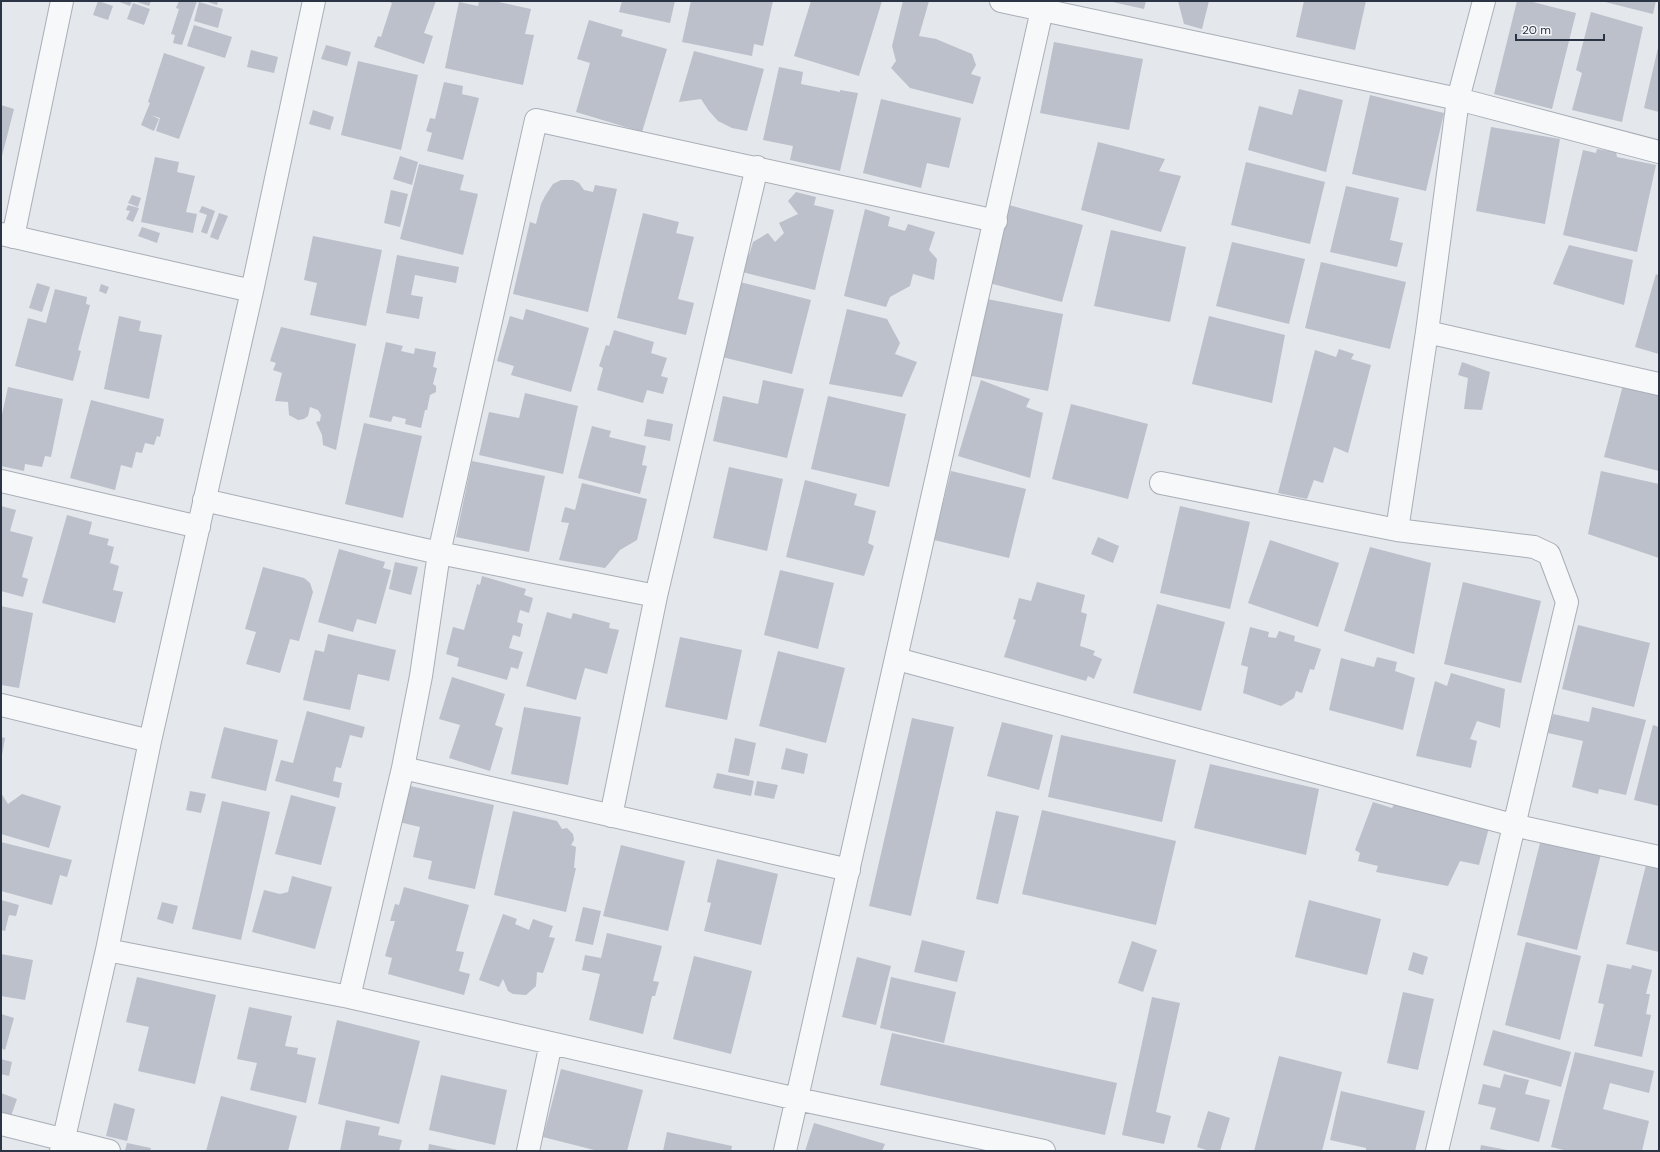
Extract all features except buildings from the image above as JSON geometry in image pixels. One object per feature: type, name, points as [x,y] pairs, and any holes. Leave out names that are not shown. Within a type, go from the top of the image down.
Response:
[{"type":"street","points":[[62,1],[7,236],[252,291]]},
{"type":"street","points":[[62,1145],[107,950],[150,741],[252,291],[314,1]]},
{"type":"street","points":[[1000,1],[1043,6],[1458,99],[1659,152]]},
{"type":"street","points":[[1397,530],[1427,332],[1458,99],[1484,1]]},
{"type":"street","points":[[786,1151],[897,659],[945,436],[996,221],[1043,6]]},
{"type":"street","points":[[349,997],[403,768],[421,676],[439,553],[536,120],[757,167],[996,221]]},
{"type":"street","points":[[611,816],[656,596],[757,167]]},
{"type":"street","points":[[1427,332],[1659,384]]},
{"type":"street","points":[[1,481],[198,527]]},
{"type":"street","points":[[1160,483],[1397,530],[1534,547],[1549,554],[1558,574],[1566,602],[1438,1151]]},
{"type":"street","points":[[204,500],[439,553],[656,596]]},
{"type":"street","points":[[897,659],[1513,825],[1659,857]]},
{"type":"street","points":[[1,705],[150,741]]},
{"type":"street","points":[[403,768],[849,870]]},
{"type":"street","points":[[107,950],[349,997],[797,1099],[1044,1151]]},
{"type":"street","points":[[528,1151],[551,1043]]},
{"type":"street","points":[[1,1124],[62,1145],[109,1151]]}]
